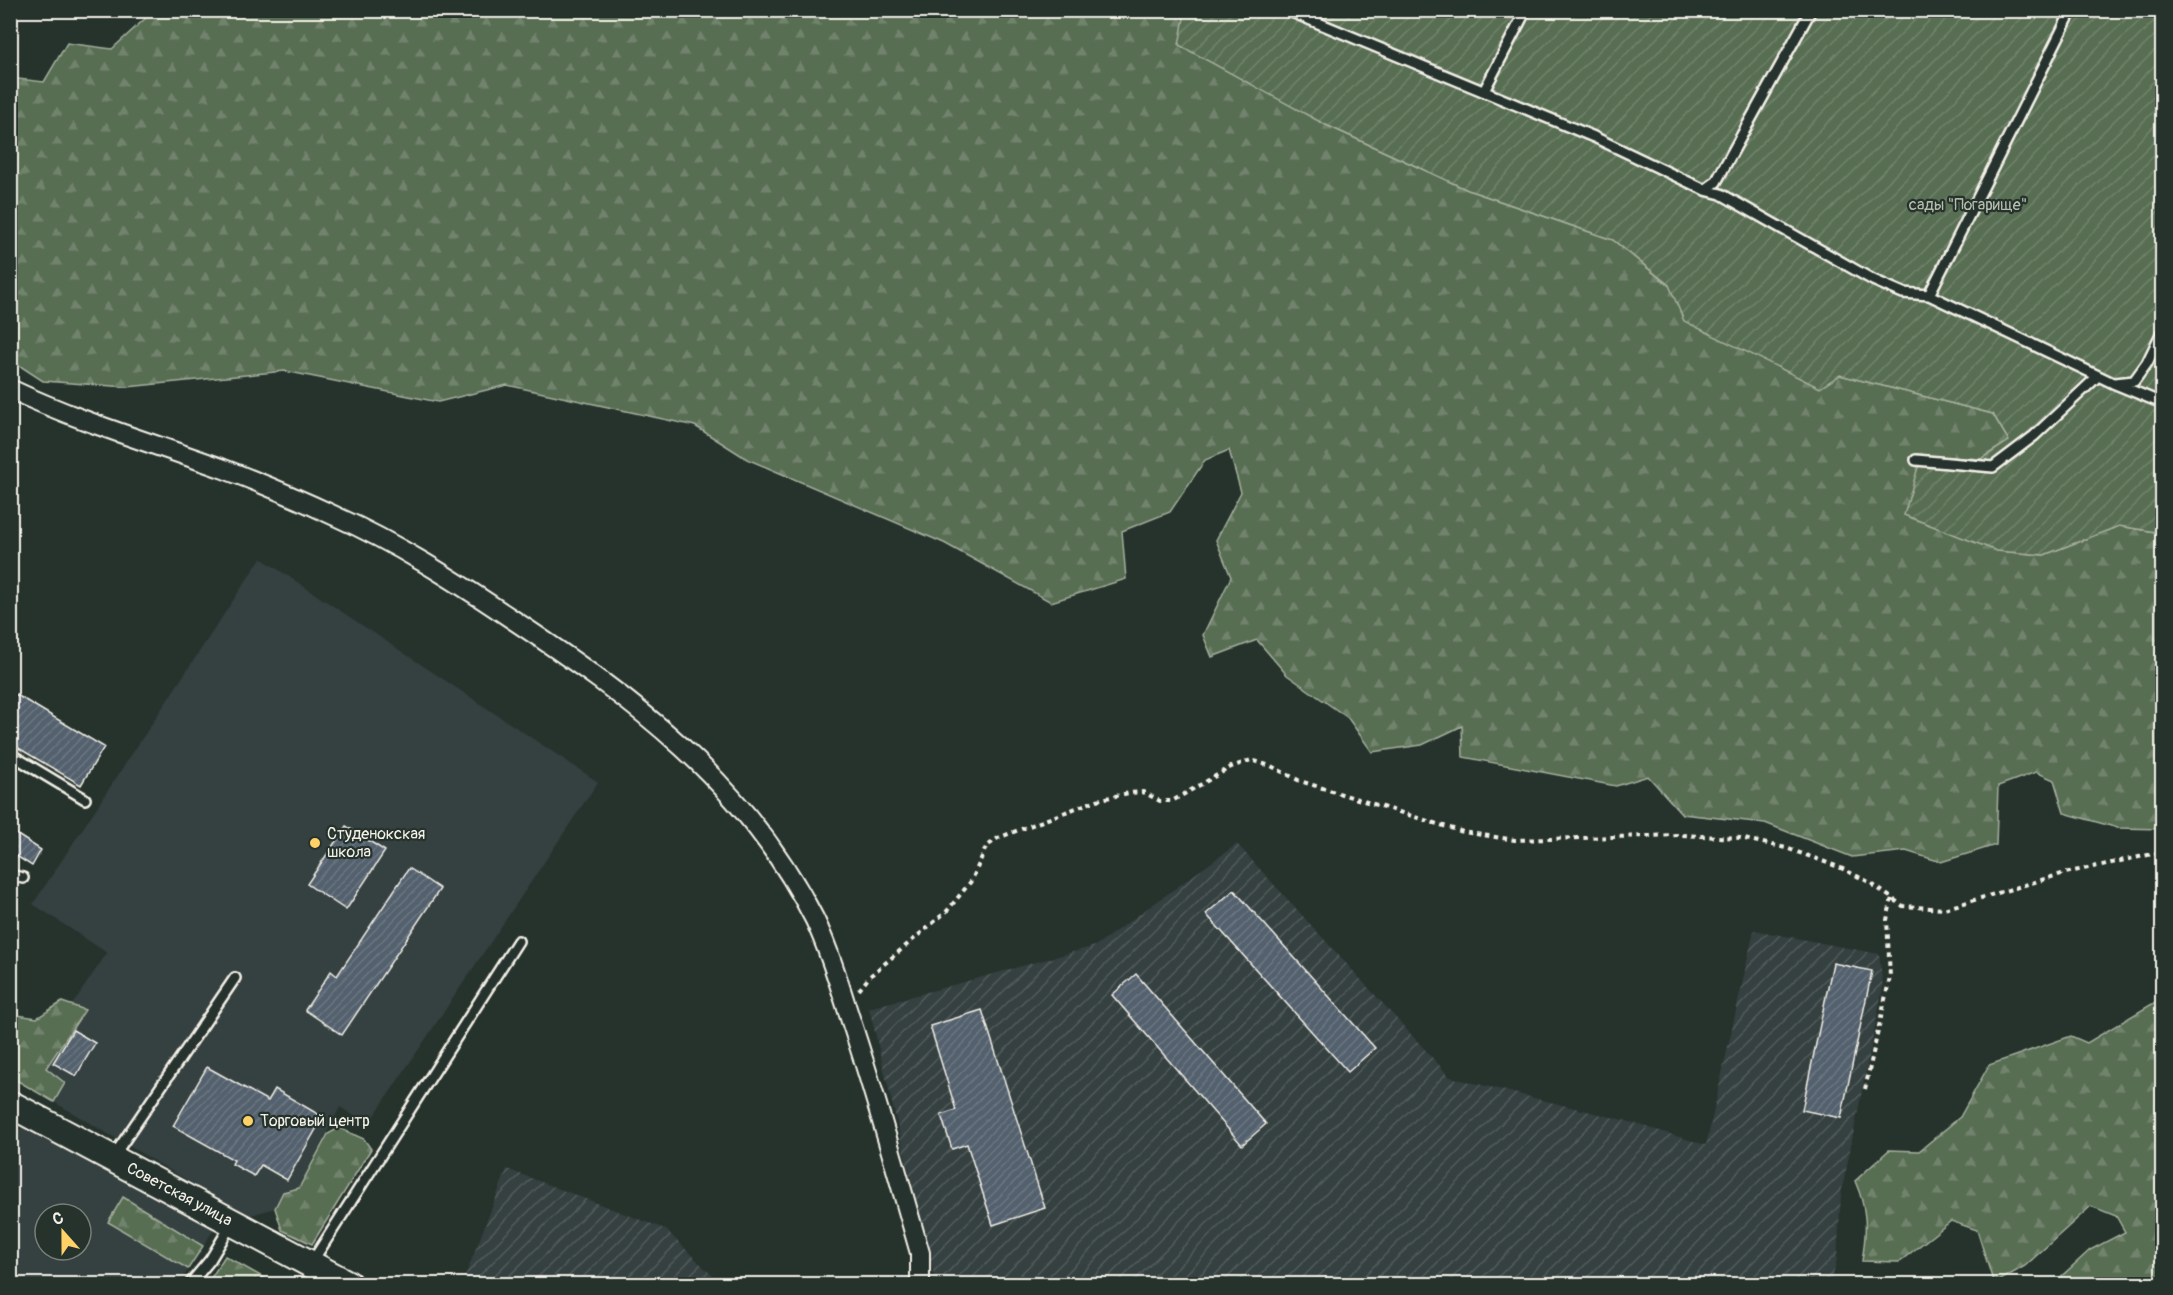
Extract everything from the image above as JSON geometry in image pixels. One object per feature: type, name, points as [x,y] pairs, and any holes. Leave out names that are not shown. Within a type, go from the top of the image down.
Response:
[{"type":"street","points":[[10,389],[62,413],[226,470],[339,517],[453,580],[636,705],[697,760],[746,813],[785,867],[816,923],[849,1012],[920,1253],[920,1284]]},
{"type":"street","name":"Советская улица","points":[[13,1108],[348,1284]]},
{"type":"lane","points":[[1287,10],[1440,76],[1484,91],[1594,137],[1705,190],[1721,194],[1776,223],[1873,280],[1903,293],[1929,295],[2113,383],[2163,403]]},
{"type":"lane","points":[[1484,91],[1527,10]]},
{"type":"lane","points":[[1705,190],[1716,182],[1811,10]]},
{"type":"lane","points":[[1929,295],[2072,10]]},
{"type":"lane","points":[[2113,383],[2134,381],[2147,363],[2163,332]]},
{"type":"lane","points":[[1916,460],[1994,467],[2034,436],[2098,376]]},
{"type":"lane","points":[[10,754],[85,799]]},
{"type":"lane","points":[[10,874],[23,878]]},
{"type":"lane","points":[[310,1265],[518,940]]},
{"type":"lane","points":[[111,1159],[235,978]]},
{"type":"lane","points":[[190,1284],[210,1260],[232,1223]]},
{"type":"path","points":[[849,1012],[861,986],[870,976],[947,911],[972,880],[986,847],[998,838],[1097,800],[1129,793],[1143,792],[1160,801],[1172,801],[1231,767],[1251,760],[1271,766],[1300,781],[1474,834],[1515,840],[1680,835],[1740,838],[1786,848],[1839,867],[1903,906],[1944,909],[2065,873],[2163,852]]},
{"type":"path","points":[[1865,1089],[1890,977],[1887,920],[1892,898]]},
{"type":"shaded area","name":"Студенокская школа","points":[[261,558],[598,782],[368,1125],[340,1107],[299,1188],[283,1192],[275,1208],[248,1216],[20,1082],[107,953],[33,904]]},
{"type":"shaded area","points":[[1237,844],[1450,1077],[1627,1121],[1706,1145],[1754,930],[1879,954],[1883,987],[1841,1195],[1837,1259],[1831,1284],[936,1284],[869,1008],[1095,946]]},
{"type":"shaded area","points":[[28,1125],[214,1229],[179,1284],[11,1284],[11,1134]]},
{"type":"shaded area","points":[[507,1169],[665,1229],[721,1284],[473,1284],[464,1279]]},
{"type":"green space","name":"сады \"Погарище\"","points":[[1180,10],[2162,11],[2162,533],[2119,526],[2044,555],[1997,551],[1904,515],[1918,467],[1946,457],[1981,459],[2009,441],[1993,414],[1840,375],[1820,388],[1684,321],[1669,285],[1613,240],[1468,190],[1324,124],[1179,45],[1184,18]]},
{"type":"green space","points":[[148,11],[1180,11],[1184,18],[1324,124],[1468,190],[1613,240],[1672,288],[1840,375],[1993,414],[2009,441],[1981,459],[1946,457],[1997,551],[2044,555],[2119,526],[2162,533],[2162,829],[2118,828],[2064,813],[2054,780],[2036,772],[1998,786],[1996,845],[1941,862],[1906,851],[1852,857],[1765,823],[1682,814],[1648,776],[1616,786],[1463,757],[1462,726],[1422,745],[1372,752],[1348,718],[1287,675],[1257,640],[1212,657],[1203,635],[1231,577],[1216,540],[1241,492],[1229,450],[1205,460],[1170,512],[1122,531],[1126,579],[1051,602],[944,543],[747,459],[695,426],[507,385],[438,402],[285,371],[127,387],[43,381],[11,360],[10,78],[44,82],[67,43],[112,49],[149,15]]},
{"type":"green space","points":[[2162,998],[2162,1284],[2053,1284],[2090,1250],[2125,1232],[2116,1216],[2091,1206],[2025,1266],[1994,1284],[1977,1230],[1951,1221],[1899,1262],[1862,1261],[1865,1220],[1855,1181],[1889,1150],[1919,1151],[1960,1117],[1989,1065],[2071,1036],[2087,1043]]},
{"type":"green space","points":[[62,1002],[85,1010],[46,1068],[65,1083],[54,1102],[11,1077],[11,1014],[37,1018]]},
{"type":"green space","points":[[339,1128],[364,1139],[371,1149],[312,1244],[282,1230],[275,1208],[283,1192],[299,1188],[328,1134]]},
{"type":"green space","points":[[123,1197],[203,1246],[188,1269],[108,1222]]},
{"type":"green space","points":[[225,1256],[275,1284],[221,1284],[211,1278]]},
{"type":"building","points":[[10,691],[104,747],[81,785],[10,743]]},
{"type":"building","points":[[346,826],[385,851],[346,910],[307,884]]},
{"type":"building","points":[[16,834],[41,850],[32,866],[10,852],[10,842]]},
{"type":"building","points":[[409,868],[440,889],[342,1035],[305,1010],[331,971],[337,976]]},
{"type":"building","points":[[1234,890],[1375,1048],[1348,1072],[1206,914]]},
{"type":"building","points":[[1833,963],[1872,971],[1841,1118],[1802,1110]]},
{"type":"building","points":[[1136,974],[1266,1124],[1242,1145],[1112,995]]},
{"type":"building","points":[[982,1010],[1045,1208],[993,1225],[967,1144],[952,1149],[941,1115],[956,1110],[930,1026]]},
{"type":"building","points":[[73,1030],[95,1043],[76,1076],[53,1063]]},
{"type":"building","name":"Торговый центр","points":[[207,1067],[268,1101],[275,1089],[323,1117],[287,1180],[261,1165],[254,1176],[232,1164],[234,1160],[173,1126]]},
{"type":"place","name":"Студенокская школа","points":[[315,843]]},
{"type":"place","name":"Торговый центр","points":[[248,1121]]}]
